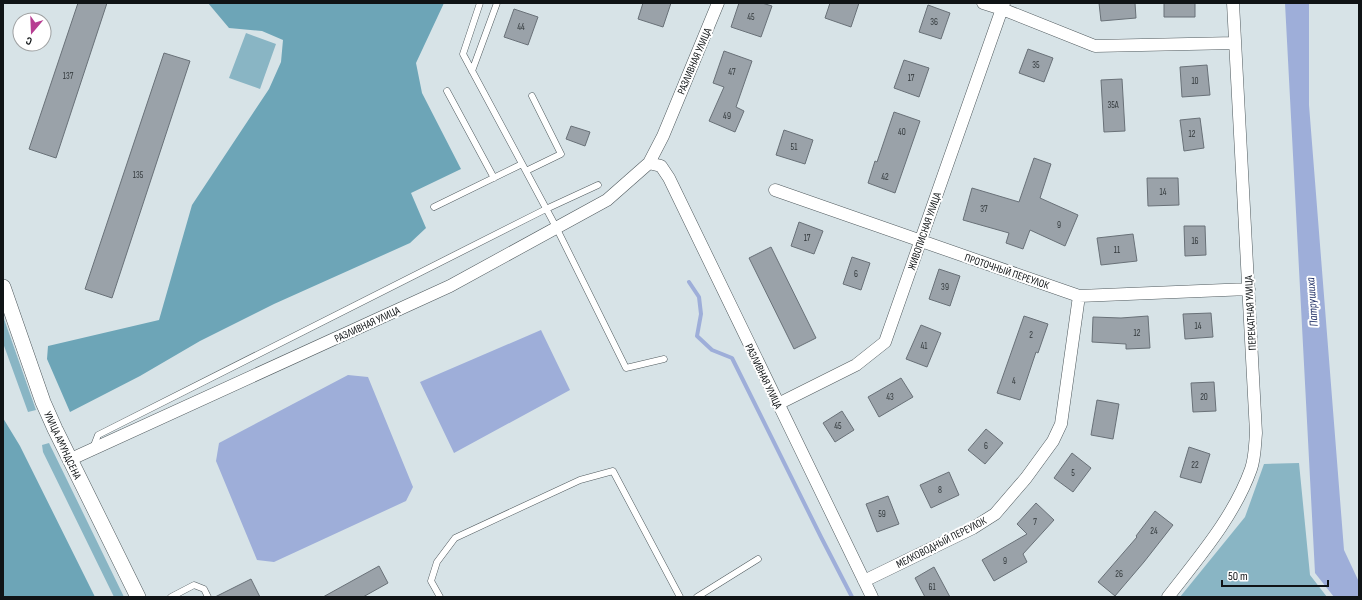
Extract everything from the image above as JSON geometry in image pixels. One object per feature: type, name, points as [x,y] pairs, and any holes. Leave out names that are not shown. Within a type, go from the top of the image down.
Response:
[{"type":"street","name":"РАЗЛИВНАЯ УЛИЦА","points":[[70,460],[450,286],[607,200],[649,163],[663,136],[718,3]]},
{"type":"street","points":[[983,3],[1003,6],[1095,46],[1235,43]]},
{"type":"street","name":"ПЕРЕКАТНАЯ УЛИЦА","points":[[1168,597],[1212,540],[1231,512],[1252,468],[1256,433],[1233,3]]},
{"type":"street","name":"ЖИВОПИСНАЯ УЛИЦА","points":[[778,404],[856,365],[884,342],[1003,6]]},
{"type":"street","name":"РАЗЛИВНАЯ УЛИЦА","points":[[649,163],[661,166],[669,178],[872,597]]},
{"type":"street","name":"ПРОТОЧНЫЙ ПЕРЕУЛОК","points":[[774,190],[1079,296],[1248,289]]},
{"type":"street","name":"УЛИЦА АМУНДСЕНА","points":[[3,287],[43,402],[138,597]]},
{"type":"street","name":"МЕЛКОВОДНЫЙ ПЕРЕУЛОК","points":[[864,581],[973,528],[995,514],[1026,478],[1053,441],[1061,424],[1079,296]]},
{"type":"lane","points":[[480,3],[463,54],[556,227],[626,368],[664,359]]},
{"type":"lane","points":[[472,71],[497,3]]},
{"type":"lane","points":[[448,91],[494,178]]},
{"type":"lane","points":[[526,171],[561,154],[532,96]]},
{"type":"lane","points":[[434,208],[522,164]]},
{"type":"lane","points":[[91,450],[98,435],[546,209],[598,186]]},
{"type":"lane","points":[[440,597],[432,581],[437,562],[455,538],[580,480],[613,471],[680,597]]},
{"type":"lane","points":[[697,597],[758,559]]},
{"type":"lane","points":[[171,597],[194,586],[204,589],[208,597]]},
{"type":"shaded area","points":[[208,3],[444,3],[416,63],[422,93],[461,169],[411,193],[426,228],[410,243],[274,304],[200,341],[140,376],[70,412],[47,359],[48,346],[159,320],[192,205],[269,89],[281,62],[283,40],[262,31],[229,28]]},
{"type":"shaded area","points":[[246,33],[276,44],[260,89],[229,78]]},
{"type":"shaded area","points":[[3,316],[36,410],[28,412],[3,343]]},
{"type":"shaded area","points":[[3,418],[20,446],[95,597],[3,597]]},
{"type":"shaded area","points":[[49,443],[124,597],[114,597],[43,452],[42,445]]},
{"type":"shaded area","points":[[1299,463],[1310,575],[1327,597],[1180,597],[1245,517],[1264,464]]},
{"type":"water","name":"Патрушиха","points":[[1285,3],[1309,3],[1309,105],[1344,550],[1359,582],[1359,597],[1334,597],[1315,573]]},
{"type":"water","points":[[541,330],[570,390],[454,453],[420,382]]},
{"type":"water","points":[[348,375],[368,377],[413,487],[406,501],[274,562],[257,560],[216,461],[219,443]]},
{"type":"building","points":[[78,3],[107,3],[56,158],[29,149]]},
{"type":"building","points":[[643,3],[671,3],[663,27],[638,19]]},
{"type":"building","points":[[739,3],[762,3],[772,6],[761,37],[731,27]]},
{"type":"building","points":[[830,3],[859,3],[851,27],[825,18]]},
{"type":"building","points":[[1099,3],[1135,3],[1136,18],[1101,21]]},
{"type":"building","points":[[1164,3],[1195,3],[1195,17],[1164,17]]},
{"type":"building","points":[[928,5],[950,13],[941,39],[919,32]]},
{"type":"building","points":[[514,9],[538,17],[528,45],[504,37]]},
{"type":"building","points":[[1028,49],[1053,58],[1044,82],[1019,73]]},
{"type":"building","points":[[724,51],[752,61],[736,107],[744,111],[735,132],[709,121],[724,87],[713,83]]},
{"type":"building","points":[[164,53],[190,61],[112,298],[85,289]]},
{"type":"building","points":[[904,60],[929,68],[919,97],[894,88]]},
{"type":"building","points":[[1207,65],[1210,95],[1182,97],[1180,67]]},
{"type":"building","points":[[1122,79],[1125,131],[1104,132],[1101,80]]},
{"type":"building","points":[[894,112],[920,121],[895,193],[868,183],[875,161],[877,162]]},
{"type":"building","points":[[1200,118],[1204,148],[1184,151],[1180,120]]},
{"type":"building","points":[[571,126],[590,132],[585,146],[566,139]]},
{"type":"building","points":[[784,130],[813,140],[805,164],[776,155]]},
{"type":"building","points":[[1034,158],[1051,164],[1040,198],[1078,215],[1065,246],[1030,230],[1023,249],[1006,243],[1009,233],[963,220],[972,188],[1019,202]]},
{"type":"building","points":[[1147,178],[1178,178],[1179,205],[1148,206]]},
{"type":"building","points":[[799,222],[823,231],[814,254],[791,246]]},
{"type":"building","points":[[1184,226],[1205,226],[1206,255],[1185,256]]},
{"type":"building","points":[[1133,234],[1137,261],[1101,265],[1097,238]]},
{"type":"building","points":[[771,247],[816,338],[794,349],[749,258]]},
{"type":"building","points":[[852,257],[870,263],[861,290],[843,284]]},
{"type":"building","points":[[939,269],[960,276],[950,306],[929,299]]},
{"type":"building","points":[[1211,313],[1213,337],[1185,339],[1183,314]]},
{"type":"building","points":[[1024,316],[1048,324],[1038,353],[1036,352],[1020,400],[997,393]]},
{"type":"building","points":[[1148,316],[1150,348],[1126,349],[1126,344],[1092,342],[1093,317],[1121,318]]},
{"type":"building","points":[[921,325],[941,333],[927,367],[906,359]]},
{"type":"building","points":[[901,378],[913,397],[879,417],[868,397]]},
{"type":"building","points":[[1214,382],[1216,411],[1193,412],[1191,383]]},
{"type":"building","points":[[1097,400],[1119,404],[1113,439],[1091,435]]},
{"type":"building","points":[[842,411],[854,430],[835,442],[823,423]]},
{"type":"building","points":[[986,429],[1003,443],[985,464],[968,450]]},
{"type":"building","points":[[1189,447],[1210,454],[1201,483],[1180,477]]},
{"type":"building","points":[[1072,453],[1091,468],[1073,492],[1054,478]]},
{"type":"building","points":[[949,472],[959,495],[931,508],[920,485]]},
{"type":"building","points":[[888,496],[899,524],[877,532],[866,504]]},
{"type":"building","points":[[1036,503],[1054,520],[1023,554],[1027,562],[994,581],[982,560],[1027,534],[1017,524]]},
{"type":"building","points":[[1155,511],[1173,525],[1115,596],[1098,582],[1137,537],[1136,536]]},
{"type":"building","points":[[379,566],[388,583],[363,597],[323,597]]},
{"type":"building","points":[[934,567],[950,597],[925,597],[915,578]]},
{"type":"building","points":[[251,579],[260,597],[215,597]]},
{"type":"waterway","points":[[689,282],[699,297],[701,314],[697,336],[712,350],[732,358],[852,597]]}]
